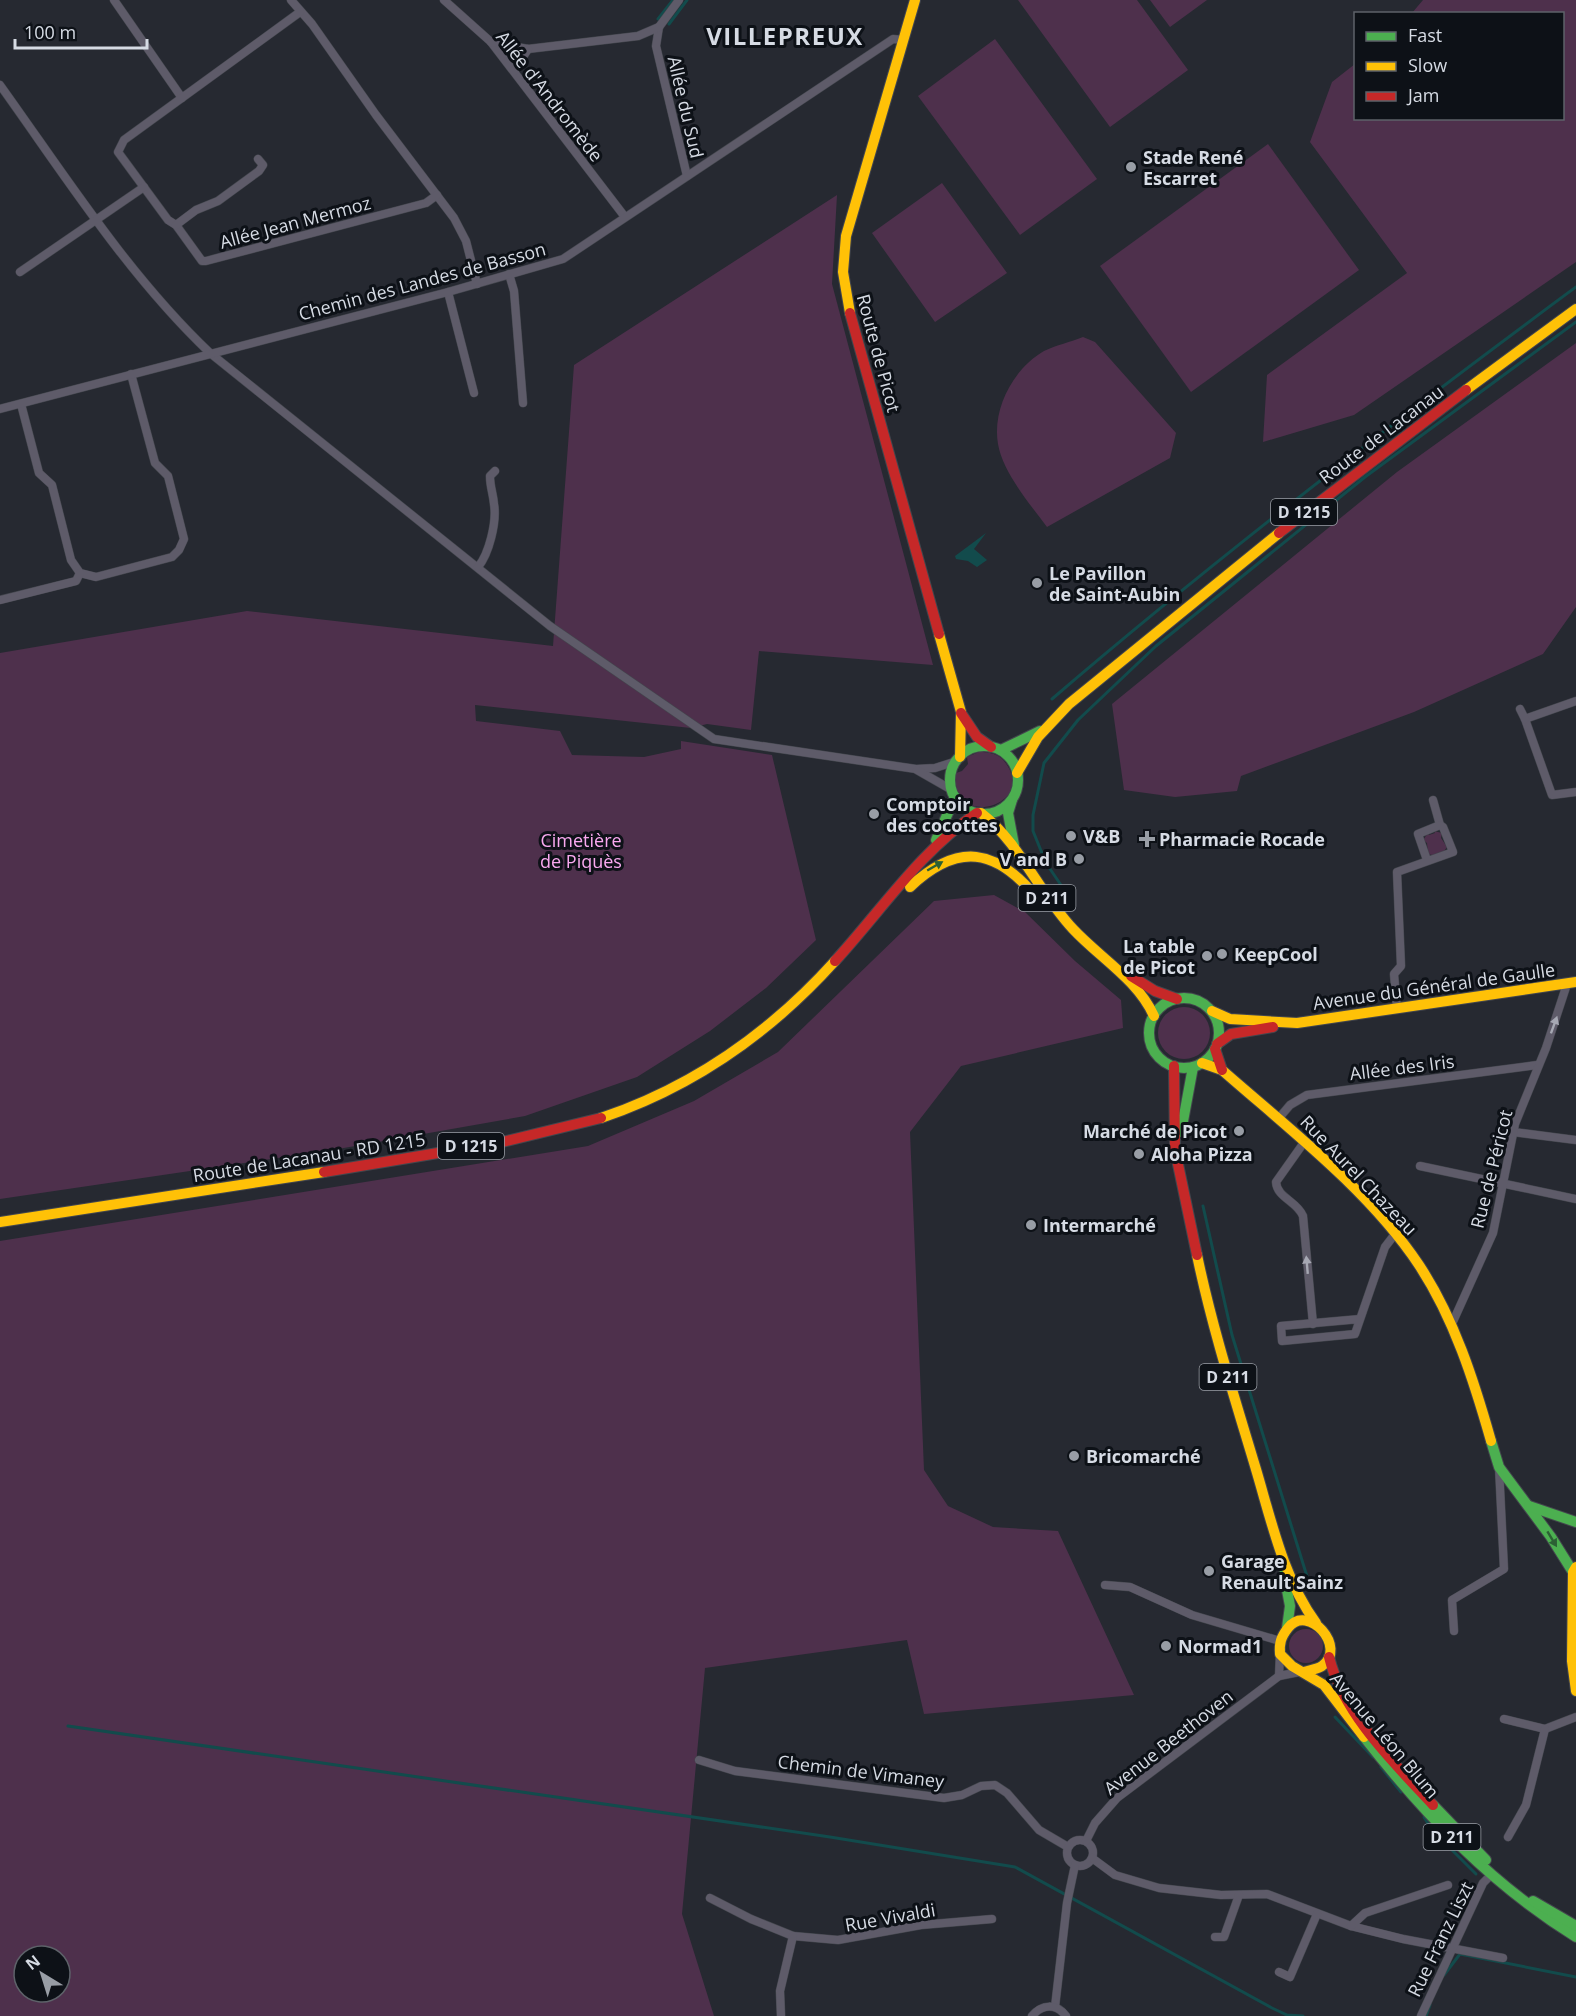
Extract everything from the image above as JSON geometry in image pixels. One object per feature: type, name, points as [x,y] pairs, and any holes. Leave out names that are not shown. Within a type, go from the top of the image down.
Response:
[{"type":"main road","name":"Route de Picot","points":[[915,0],[846,236],[843,272],[855,333],[903,495],[961,712],[977,737],[996,748]]},
{"type":"main road","name":"Route de Lacanau","points":[[1044,729],[1300,515],[1576,309]]},
{"type":"main road","name":"Route de Picot","points":[[958,759],[961,712]]},
{"type":"main road","name":"D 1215","points":[[996,748],[1044,729]]},
{"type":"main road","name":"D 1215","points":[[1017,773],[1023,755],[1044,729]]},
{"type":"main road","points":[[974,748],[996,748],[1014,764],[1017,773],[1018,782],[1012,799],[999,810],[979,813],[967,809],[953,793],[951,776],[958,759],[974,748]]},
{"type":"main road","name":"D 1215","points":[[932,849],[953,793]]},
{"type":"main road","name":"D 211","points":[[1012,799],[1008,813],[1015,849]]},
{"type":"main road","name":"D 1215","points":[[875,917],[948,833],[979,813]]},
{"type":"main road","name":"D 211","points":[[979,813],[991,820],[1015,849],[1055,908],[1085,942],[1147,1000],[1154,1016]]},
{"type":"main road","points":[[875,917],[934,865],[953,857],[987,857],[1017,873],[1049,913],[1085,942]]},
{"type":"main road","name":"Route de Lacanau - RD 1215","points":[[0,1222],[279,1180],[508,1140],[569,1127],[621,1111],[688,1080],[740,1047],[788,1008],[875,917]]},
{"type":"main road","name":"D 211","points":[[1109,963],[1155,991],[1176,999]]},
{"type":"main road","name":"Avenue du Général de Gaulle","points":[[1216,1046],[1225,1037],[1238,1032],[1571,983]]},
{"type":"main road","points":[[1216,1046],[1197,1065],[1174,1066],[1160,1058],[1151,1045],[1150,1025],[1161,1008],[1176,999],[1200,1001],[1212,1011],[1218,1024],[1216,1046],[1222,1070]]},
{"type":"main road","name":"Avenue du Général de Gaulle","points":[[1212,1011],[1230,1019],[1297,1023]]},
{"type":"main road","name":"D 211","points":[[1185,1202],[1181,1135],[1197,1065]]},
{"type":"main road","name":"Rue Aurel Chazeau","points":[[1197,1065],[1222,1070],[1305,1141],[1395,1234],[1419,1265],[1451,1326],[1475,1386],[1499,1467],[1574,1569]]},
{"type":"main road","name":"D 211","points":[[1174,1066],[1174,1135],[1185,1202],[1209,1311],[1280,1550],[1301,1603],[1316,1623]]},
{"type":"main road","points":[[1529,1506],[1576,1522]]},
{"type":"main road","name":"D 211","points":[[1280,1550],[1290,1606],[1287,1628]]},
{"type":"main road","points":[[1574,1569],[1572,1661],[1576,1691]]},
{"type":"main road","points":[[1301,1621],[1316,1623],[1328,1633],[1329,1657],[1319,1668],[1302,1672],[1288,1665],[1280,1653],[1280,1641],[1287,1628],[1301,1621]]},
{"type":"main road","name":"Avenue Léon Blum","points":[[1329,1657],[1328,1666],[1358,1716],[1382,1747],[1458,1831],[1497,1872],[1527,1897],[1576,1926]]},
{"type":"main road","name":"Avenue Léon Blum","points":[[1302,1672],[1324,1685],[1380,1758],[1490,1876],[1548,1921],[1576,1937]]},
{"type":"street","points":[[114,0],[182,98]]},
{"type":"street","points":[[291,0],[312,24],[376,116],[454,218],[466,241],[477,284]]},
{"type":"street","name":"Allée d'Andromède","points":[[444,0],[491,42],[626,217]]},
{"type":"street","points":[[491,42],[528,49],[638,36],[659,27],[679,0]]},
{"type":"street","name":"Allée Jean Mermoz","points":[[300,12],[124,140],[118,152],[168,220],[176,225],[202,261],[206,261],[426,203],[437,195]]},
{"type":"street","name":"Allée du Sud","points":[[659,27],[656,45],[687,176]]},
{"type":"street","name":"Allée du Sud","points":[[638,36],[656,45]]},
{"type":"street","name":"Chemin des Landes de Basson","points":[[0,409],[447,292],[563,259],[893,39],[903,40]]},
{"type":"street","points":[[514,71],[528,49]]},
{"type":"street","points":[[0,85],[96,219],[176,320],[210,353],[550,626],[714,739],[916,769],[935,768],[958,759]]},
{"type":"street","points":[[176,225],[196,210],[218,201],[260,171],[263,165],[258,159]]},
{"type":"street","points":[[20,272],[144,187]]},
{"type":"street","points":[[509,274],[514,291],[523,403]]},
{"type":"street","points":[[447,292],[474,393]]},
{"type":"street","points":[[21,404],[39,473],[52,485],[71,560],[80,573],[96,577],[172,557],[179,550],[184,539],[168,476],[155,463],[131,374]]},
{"type":"street","points":[[478,567],[489,552],[495,505],[489,490],[490,476],[495,471]]},
{"type":"street","points":[[0,600],[76,581],[80,573]]},
{"type":"street","points":[[1525,720],[1576,701]]},
{"type":"street","points":[[1520,709],[1552,795],[1576,792]]},
{"type":"street","points":[[916,769],[953,793]]},
{"type":"street","points":[[1397,1009],[1394,974],[1401,966],[1398,872],[1453,852],[1443,827],[1440,825],[1433,800]]},
{"type":"street","points":[[1427,860],[1418,834],[1440,825]]},
{"type":"street","name":"Rue de Péricot","points":[[1451,1326],[1493,1233],[1514,1132],[1537,1065],[1546,1048],[1571,983]]},
{"type":"street","name":"Allée des Iris","points":[[1279,1118],[1290,1105],[1307,1095],[1537,1065]]},
{"type":"street","points":[[1514,1132],[1576,1140]]},
{"type":"street","points":[[1305,1141],[1280,1175],[1276,1186],[1303,1216],[1313,1324]]},
{"type":"street","points":[[1420,1166],[1576,1199]]},
{"type":"street","points":[[1360,1319],[1281,1326],[1282,1341],[1355,1334],[1385,1247],[1395,1234]]},
{"type":"street","points":[[1454,1631],[1452,1600],[1504,1569],[1499,1467]]},
{"type":"street","points":[[1105,1585],[1130,1587],[1192,1615],[1280,1641]]},
{"type":"street","points":[[1278,1676],[1280,1653]]},
{"type":"street","name":"Avenue Beethoven","points":[[1086,1841],[1095,1823],[1117,1798],[1278,1676],[1302,1672]]},
{"type":"street","points":[[1504,1719],[1545,1729],[1576,1718]]},
{"type":"street","points":[[1508,1838],[1526,1805],[1545,1729]]},
{"type":"street","name":"Chemin de Vimaney","points":[[699,1760],[735,1771],[944,1798],[962,1795],[981,1786],[995,1785],[1007,1793],[1039,1830],[1068,1847]]},
{"type":"street","points":[[1078,1840],[1086,1841],[1091,1847],[1092,1858],[1087,1864],[1075,1866],[1067,1856],[1068,1847],[1078,1840]]},
{"type":"street","points":[[1092,1858],[1115,1875],[1159,1888],[1239,1895],[1267,1894],[1351,1926],[1451,1949],[1503,1958]]},
{"type":"street","points":[[1055,2007],[1067,1903],[1075,1866]]},
{"type":"street","name":"Rue Franz Liszt","points":[[1421,2016],[1483,1883],[1490,1876]]},
{"type":"street","points":[[1351,1926],[1365,1913],[1448,1885]]},
{"type":"street","points":[[1215,1937],[1224,1937],[1239,1895]]},
{"type":"street","name":"Rue Vivaldi","points":[[710,1898],[751,1919],[793,1936],[838,1940],[863,1938],[921,1925],[992,1919]]},
{"type":"street","points":[[1279,1972],[1290,1977],[1317,1914]]},
{"type":"street","points":[[781,2016],[780,1991],[793,1936]]},
{"type":"street","points":[[1032,2016],[1042,2007],[1055,2007],[1066,2016]]},
{"type":"green space","points":[[1018,0],[1137,0],[1188,70],[1110,127]]},
{"type":"green space","points":[[1150,0],[1207,0],[1170,27]]},
{"type":"green space","points":[[1423,0],[1576,0],[1576,262],[1354,415],[1263,442],[1267,375],[1407,273],[1310,142],[1332,82],[1354,65],[1354,120],[1564,120],[1564,12],[1413,12]]},
{"type":"green space","points":[[995,39],[1097,179],[1020,235],[918,96]]},
{"type":"green space","points":[[1268,144],[1359,270],[1191,392],[1100,266]]},
{"type":"green space","points":[[942,183],[1007,273],[935,322],[872,233]]},
{"type":"green space","name":"Cimetière de Piquès","points":[[837,195],[832,284],[933,665],[759,651],[751,730],[707,724],[691,728],[475,705],[476,721],[560,731],[572,755],[644,757],[681,749],[681,741],[772,755],[816,940],[766,988],[710,1031],[637,1077],[525,1116],[338,1149],[0,1199],[0,653],[247,611],[553,646],[574,365]]},
{"type":"green space","points":[[1083,337],[1095,342],[1176,433],[1170,458],[1047,527],[1005,466],[998,444],[998,417],[1007,391],[1023,368],[1044,351]]},
{"type":"green space","points":[[1576,343],[1576,607],[1543,654],[1414,712],[1241,776],[1237,791],[1175,797],[1124,790],[1112,704],[1397,472]]},
{"type":"green space","points":[[979,752],[991,753],[1001,758],[1007,765],[1013,780],[1010,792],[1001,801],[989,806],[976,807],[965,802],[957,791],[956,773],[962,771],[968,764],[967,757]]},
{"type":"green space","points":[[1434,831],[1442,833],[1441,838],[1447,847],[1442,854],[1441,852],[1436,856],[1428,854],[1427,843],[1423,840],[1428,833],[1429,835],[1435,833]]},
{"type":"green space","points":[[994,895],[1025,912],[1075,961],[1121,1000],[1123,1028],[961,1066],[910,1132],[924,1470],[948,1506],[993,1527],[1058,1531],[1134,1695],[924,1714],[907,1640],[705,1668],[682,1914],[714,2016],[0,2016],[0,1241],[588,1146],[694,1101],[778,1052],[934,901]]},
{"type":"green space","points":[[1184,1007],[1194,1009],[1202,1015],[1208,1023],[1210,1033],[1208,1043],[1202,1051],[1194,1057],[1184,1059],[1174,1057],[1166,1051],[1160,1043],[1158,1033],[1160,1023],[1166,1015],[1174,1009]]},
{"type":"green space","points":[[1306,1629],[1318,1634],[1323,1646],[1318,1658],[1306,1663],[1294,1658],[1289,1646],[1294,1634]]},
{"type":"shaded area","points":[[986,533],[974,549],[987,560],[977,567],[968,561],[956,559],[955,556]]},
{"type":"waterway","points":[[658,19],[673,0]]},
{"type":"waterway","points":[[669,24],[687,0]]},
{"type":"waterway","points":[[1052,699],[1310,488],[1576,287]]},
{"type":"waterway","points":[[1065,891],[1046,863],[1033,831],[1033,815],[1044,763],[1078,720],[1156,646],[1365,477],[1576,322]]},
{"type":"waterway","points":[[1203,1206],[1232,1335],[1310,1586]]},
{"type":"waterway","points":[[1335,1717],[1373,1757]]},
{"type":"waterway","points":[[68,1726],[830,1837],[1015,1867],[1272,2008],[1287,2015],[1303,2016]]},
{"type":"waterway","points":[[1381,1767],[1401,1792]]},
{"type":"waterway","points":[[1424,1817],[1432,1830],[1476,1874]]},
{"type":"waterway","points":[[1444,1975],[1460,1954],[1576,1977]]},
{"type":"waterway","points":[[1426,2016],[1430,2005]]},
{"type":"traffic: fast","points":[[1001,750],[1040,731]]},
{"type":"traffic: fast","points":[[984,746],[997,749],[1008,756],[1015,767],[1018,780],[1015,793],[1008,804],[997,811],[984,814],[971,811],[960,804],[953,793],[950,780],[953,767],[960,756],[971,749],[984,746]]},
{"type":"traffic: fast","points":[[936,840],[955,797]]},
{"type":"traffic: fast","points":[[1012,800],[1008,813],[1014,845]]},
{"type":"traffic: fast","points":[[1184,998],[1197,1001],[1209,1008],[1216,1020],[1219,1033],[1216,1046],[1209,1058],[1197,1065],[1184,1068],[1171,1065],[1159,1058],[1152,1046],[1149,1033],[1152,1020],[1159,1008],[1171,1001],[1184,998]]},
{"type":"traffic: fast","points":[[1181,1132],[1193,1067]]},
{"type":"traffic: fast","points":[[1491,1441],[1499,1467],[1551,1537],[1573,1572]]},
{"type":"traffic: fast","points":[[1529,1506],[1576,1522]]},
{"type":"traffic: fast","points":[[1284,1574],[1290,1606],[1287,1628]]},
{"type":"traffic: fast","points":[[1364,1737],[1435,1821],[1461,1846],[1516,1894],[1576,1937]]},
{"type":"traffic: fast","points":[[1433,1805],[1486,1860]]},
{"type":"traffic: fast","points":[[1533,1901],[1576,1926]]},
{"type":"traffic: slow","points":[[850,313],[843,272],[846,236],[915,0]]},
{"type":"traffic: slow","points":[[1466,390],[1576,309]]},
{"type":"traffic: slow","points":[[1017,773],[1038,737],[1069,704],[1279,533]]},
{"type":"traffic: slow","points":[[939,634],[961,712],[960,757]]},
{"type":"traffic: slow","points":[[981,813],[995,825],[1018,853],[1061,915],[1084,940],[1128,980],[1147,1003],[1154,1016]]},
{"type":"traffic: slow","points":[[910,887],[944,863],[960,858],[976,857],[1007,869],[1037,898]]},
{"type":"traffic: slow","points":[[601,1118],[667,1090],[728,1055],[784,1011],[835,961]]},
{"type":"traffic: slow","points":[[1212,1011],[1230,1019],[1297,1023],[1576,982]]},
{"type":"traffic: slow","points":[[1202,1063],[1222,1070],[1300,1138],[1353,1186],[1399,1238],[1419,1265],[1453,1328],[1478,1396],[1491,1441]]},
{"type":"traffic: slow","points":[[0,1222],[324,1172]]},
{"type":"traffic: slow","points":[[1197,1255],[1209,1308],[1279,1548],[1295,1587],[1316,1623]]},
{"type":"traffic: slow","points":[[1576,1567],[1573,1572],[1572,1661],[1576,1691]]},
{"type":"traffic: slow","points":[[1304,1672],[1322,1666],[1329,1658],[1330,1649],[1328,1639],[1322,1630],[1305,1620],[1296,1621],[1288,1628],[1281,1640],[1280,1654],[1292,1666],[1324,1685],[1364,1737]]},
{"type":"traffic: jam","points":[[850,313],[939,634]]},
{"type":"traffic: jam","points":[[1279,533],[1466,390]]},
{"type":"traffic: jam","points":[[961,713],[977,737],[991,747]]},
{"type":"traffic: jam","points":[[835,961],[919,863],[956,828],[977,813]]},
{"type":"traffic: jam","points":[[1131,976],[1155,991],[1177,999]]},
{"type":"traffic: jam","points":[[1217,1044],[1231,1034],[1273,1027]]},
{"type":"traffic: jam","points":[[1215,1049],[1222,1070]]},
{"type":"traffic: jam","points":[[1174,1066],[1175,1150],[1197,1255]]},
{"type":"traffic: jam","points":[[324,1172],[498,1143],[601,1118]]},
{"type":"traffic: jam","points":[[1329,1657],[1336,1678],[1358,1718],[1387,1755],[1433,1805]]},
{"type":"place","name":"Stade René Escarret","points":[[1131,167]]},
{"type":"place","name":"Le Pavillon de Saint-Aubin","points":[[1037,583]]},
{"type":"place","name":"Comptoir des cocottes","points":[[874,814]]},
{"type":"place","name":"V&B","points":[[1071,836]]},
{"type":"place","name":"Pharmacie Rocade","points":[[1147,839]]},
{"type":"place","name":"V and B","points":[[1079,859]]},
{"type":"place","name":"KeepCool","points":[[1222,954]]},
{"type":"place","name":"La table de Picot","points":[[1207,956]]},
{"type":"place","name":"Marché de Picot","points":[[1239,1131]]},
{"type":"place","name":"Aloha Pizza","points":[[1139,1154]]},
{"type":"place","name":"Intermarché","points":[[1031,1225]]},
{"type":"place","name":"Bricomarché","points":[[1074,1456]]},
{"type":"place","name":"Garage Renault Sainz","points":[[1209,1571]]},
{"type":"place","name":"Normad1","points":[[1166,1646]]},
{"type":"district","name":"VILLEPREUX","points":[[785,35]]}]
